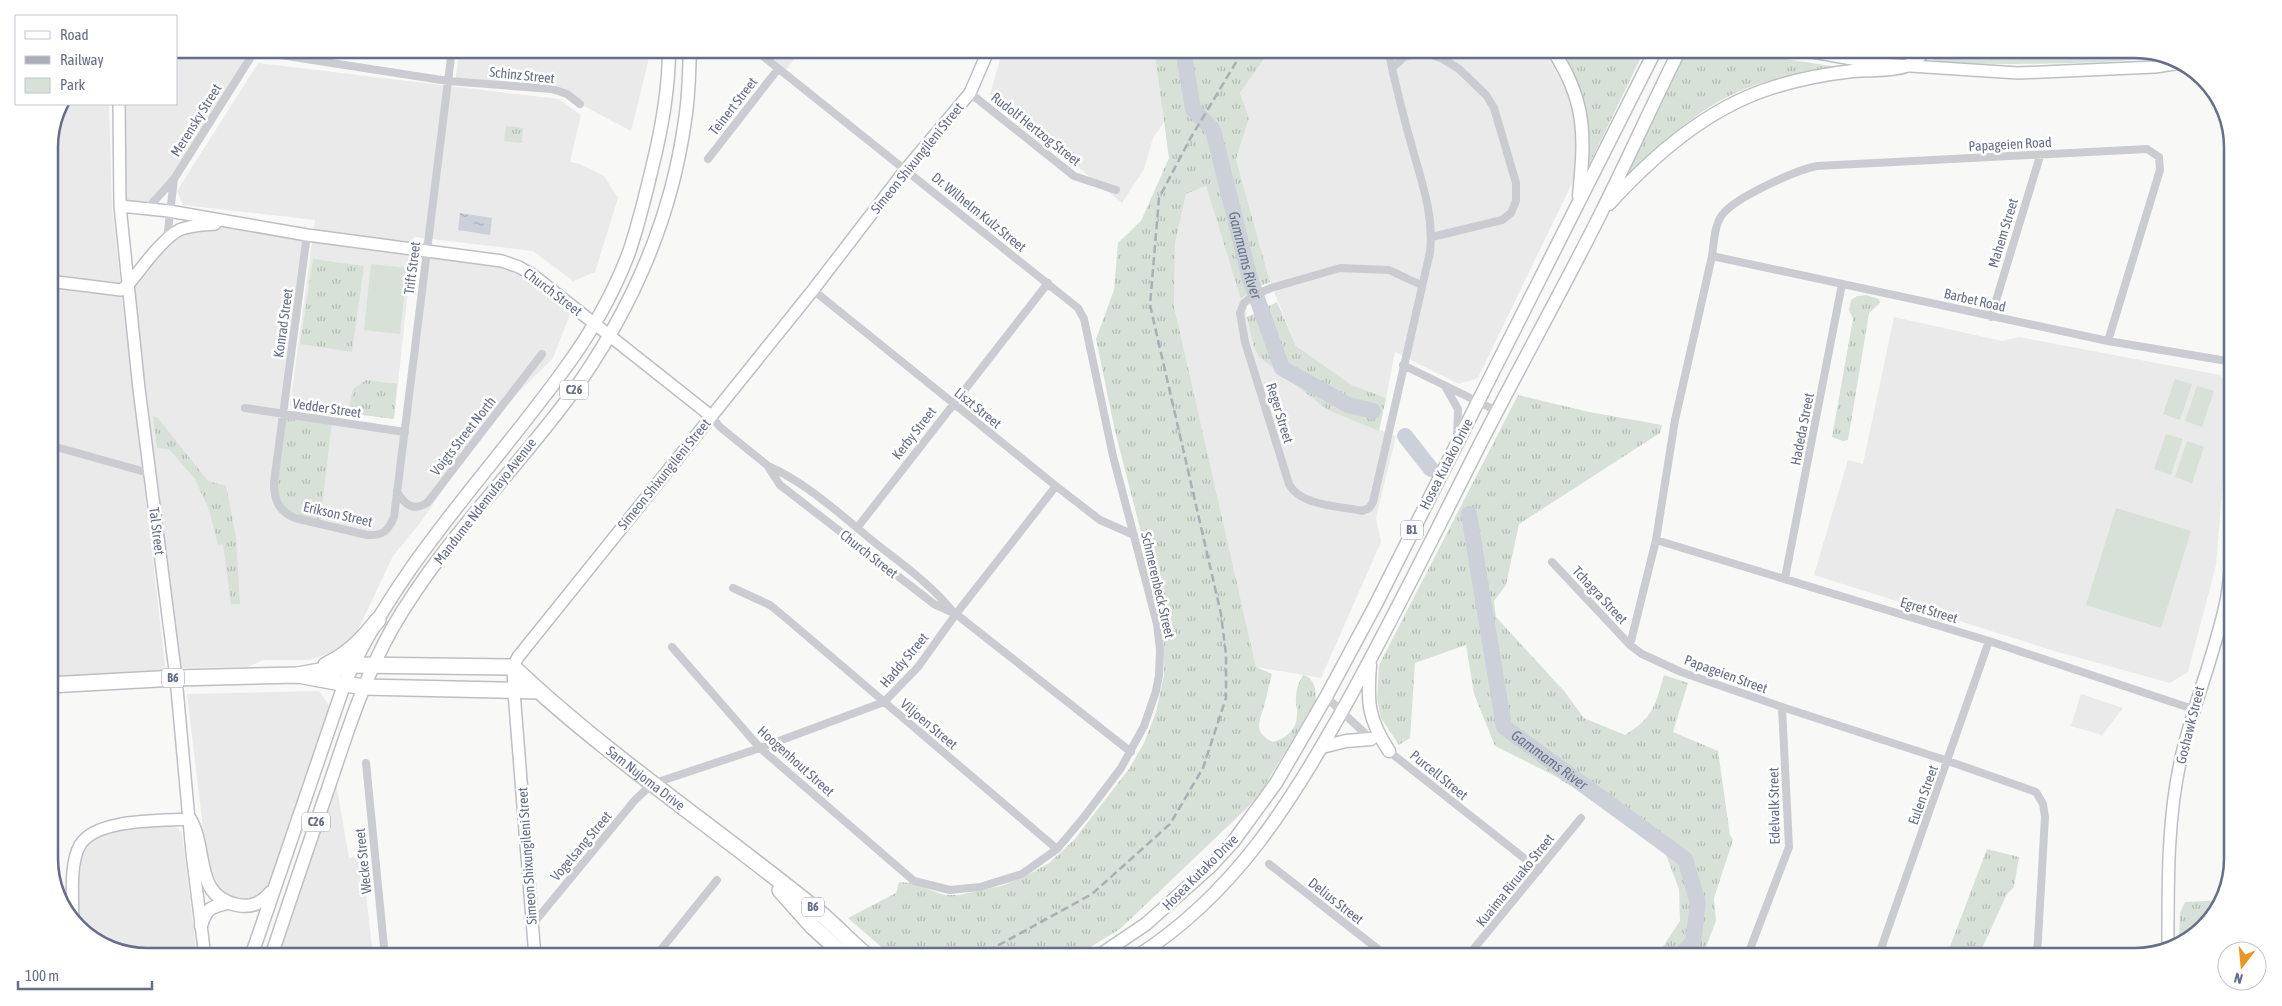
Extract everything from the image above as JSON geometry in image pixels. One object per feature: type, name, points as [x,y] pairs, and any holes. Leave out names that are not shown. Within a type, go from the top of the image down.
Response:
[{"type":"highway","points":[[303,674],[346,654],[357,646],[378,620]]},
{"type":"highway","name":"B6","points":[[58,685],[303,674],[353,665],[513,666]]},
{"type":"highway","name":"Sam Nujoma Drive","points":[[513,666],[539,692],[652,784],[811,905],[858,948]]},
{"type":"highway","name":"B6","points":[[303,674],[344,685],[363,687],[539,692]]},
{"type":"highway","name":"Sam Nujoma Drive","points":[[754,861],[812,926],[836,948]]},
{"type":"main road","name":"Mandume Ndemufayo Avenue","points":[[254,948],[344,685],[353,665],[398,584],[432,536],[566,367],[594,323],[628,257],[664,116],[669,58]]},
{"type":"main road","name":"Mandume Ndemufayo Avenue","points":[[274,948],[372,665],[415,591],[463,527],[567,400],[610,336],[643,269],[658,232],[673,184],[686,119],[689,58]]},
{"type":"main road","points":[[1558,58],[1576,94],[1583,128],[1583,160],[1578,203]]},
{"type":"main road","name":"Hosea Kutako Drive","points":[[1110,948],[1146,924],[1211,866],[1233,842],[1276,783],[1326,697],[1456,446],[1651,58]]},
{"type":"main road","name":"Hosea Kutako Drive","points":[[1148,948],[1192,915],[1226,882],[1282,812],[1322,747],[1371,660],[1497,411],[1601,213],[1676,58]]},
{"type":"main road","points":[[1601,213],[1639,172],[1670,145],[1698,125],[1746,98],[1768,89],[1826,74],[1904,67],[1919,58]]},
{"type":"main road","points":[[1371,660],[1367,698],[1377,729],[1390,752]]},
{"type":"main road","points":[[1322,747],[1346,741],[1371,739]]},
{"type":"main road","points":[[190,818],[196,830],[206,881],[215,896],[228,903]]},
{"type":"main road","points":[[201,926],[204,914],[211,908],[228,903],[252,905],[261,902],[273,890]]},
{"type":"street","name":"Merensky Street","points":[[148,208],[174,179],[248,58]]},
{"type":"street","name":"Schinz Street","points":[[303,58],[448,81],[552,89],[567,94],[580,104]]},
{"type":"street","name":"Trift Street","points":[[398,491],[451,58]]},
{"type":"street","name":"Dr. Wilhelm Kulz Street","points":[[765,58],[1048,284]]},
{"type":"street","name":"Simeon Shixungileni Street","points":[[533,948],[513,666],[524,648],[813,290],[906,169],[970,93],[985,58]]},
{"type":"street","name":"Reger Street","points":[[1390,58],[1428,208],[1432,237],[1371,505],[1362,511],[1306,499],[1295,494],[1289,484],[1245,342],[1240,312],[1244,303],[1252,296],[1271,288],[1340,268],[1388,270],[1421,285]]},
{"type":"street","points":[[1392,68],[1403,58]]},
{"type":"street","points":[[1432,237],[1502,220],[1510,213],[1516,201],[1516,183],[1494,108],[1472,80],[1444,58]]},
{"type":"street","points":[[1850,58],[1904,67],[2018,73],[2155,67],[2170,65]]},
{"type":"street","name":"Teinert Street","points":[[708,159],[778,68]]},
{"type":"street","name":"Rudolf Hertzog Street","points":[[970,93],[1074,176],[1116,190]]},
{"type":"street","name":"Tal Street","points":[[119,105],[120,206],[149,473],[176,678],[204,948]]},
{"type":"street","name":"Papageien Road","points":[[1712,256],[1715,232],[1721,215],[1736,202],[1804,168],[2147,150],[2159,156],[2160,170],[2108,341]]},
{"type":"street","name":"Mahem Street","points":[[1991,317],[2040,156]]},
{"type":"street","name":"Merensky Street","points":[[169,211],[174,179]]},
{"type":"street","name":"Church Street","points":[[120,206],[169,211],[307,235],[502,262],[519,267],[533,275],[711,416],[720,427],[767,465],[790,475],[857,528],[940,595],[956,614],[1131,752]]},
{"type":"street","points":[[167,239],[169,211]]},
{"type":"street","name":"Church Street","points":[[128,285],[167,239],[179,230],[190,226],[229,222]]},
{"type":"street","name":"Konrad Street","points":[[283,414],[307,235]]},
{"type":"street","points":[[1630,645],[1656,540],[1675,420],[1712,256]]},
{"type":"street","name":"Barbet Road","points":[[1712,256],[1902,295],[1991,317],[2108,341],[2224,360]]},
{"type":"street","points":[[58,282],[121,290],[128,285]]},
{"type":"street","name":"Kerby Street","points":[[857,528],[952,404],[1048,284]]},
{"type":"street","name":"Schmerenbeck Street","points":[[914,881],[950,890],[980,887],[1022,874],[1057,849],[1084,817],[1131,752],[1144,726],[1156,691],[1160,650],[1152,601],[1113,456],[1084,319],[1078,308],[1048,284]]},
{"type":"street","name":"Hadeda Street","points":[[1785,578],[1842,284]]},
{"type":"street","name":"Liszt Street","points":[[813,290],[952,404],[1100,520],[1134,535]]},
{"type":"street","name":"Voigts Street North","points":[[398,491],[405,504],[414,507],[422,506],[428,502],[542,354]]},
{"type":"street","points":[[1403,365],[1497,411]]},
{"type":"street","points":[[1444,385],[1458,409],[1456,446]]},
{"type":"street","name":"Vedder Street","points":[[245,408],[404,432]]},
{"type":"street","name":"Erikson Street","points":[[283,414],[274,492],[276,504],[287,515],[377,536],[390,527],[394,517],[398,491]]},
{"type":"street","points":[[58,448],[149,473]]},
{"type":"street","name":"Church Street","points":[[767,465],[780,485],[934,604],[956,614]]},
{"type":"street","name":"Haddy Street","points":[[652,784],[760,748],[884,702],[918,667],[956,614],[1056,486]]},
{"type":"street","name":"Egret Street","points":[[1656,540],[1989,641],[2193,709]]},
{"type":"street","name":"Tchagra Street","points":[[1552,562],[1630,645]]},
{"type":"street","name":"Viljoen Street","points":[[733,588],[770,606],[1057,849]]},
{"type":"street","name":"Goshawk Street","points":[[2168,942],[2172,820],[2180,760],[2193,709],[2224,607]]},
{"type":"street","name":"Eulen Street","points":[[1881,948],[1989,641]]},
{"type":"street","name":"Papageien Street","points":[[1630,645],[1642,654],[1681,672],[1782,708],[2030,789],[2039,796],[2044,804],[2045,817],[2038,948]]},
{"type":"street","name":"Hoogenhout Street","points":[[672,647],[760,748],[914,881]]},
{"type":"street","name":"Purcell Street","points":[[1326,697],[1371,739],[1539,870]]},
{"type":"street","name":"Edelvalk Street","points":[[1751,948],[1790,847],[1782,708]]},
{"type":"street","name":"Wecke Street","points":[[366,763],[384,948]]},
{"type":"street","name":"Vogelsang Street","points":[[532,925],[636,800],[652,784]]},
{"type":"street","points":[[74,911],[75,860],[80,845],[93,832],[121,824],[190,818]]},
{"type":"street","name":"Kuaima Riruako Street","points":[[1474,948],[1581,818]]},
{"type":"street","name":"Delius Street","points":[[1269,864],[1376,948]]},
{"type":"street","points":[[662,948],[717,880]]},
{"type":"shaded area","points":[[178,58],[245,58],[174,179],[148,208],[120,206],[119,105],[178,105]]},
{"type":"shaded area","points":[[459,58],[648,58],[631,131],[580,104],[567,94],[455,82]]},
{"type":"shaded area","points":[[765,58],[796,58],[784,72]]},
{"type":"shaded area","points":[[1000,58],[1155,58],[1164,122],[1153,138],[1144,169],[1122,203],[990,95]]},
{"type":"shaded area","points":[[1265,58],[1548,58],[1569,94],[1576,126],[1574,179],[1478,378],[1459,384],[1395,352],[1386,398],[1352,385],[1296,346],[1270,282],[1236,159],[1249,118],[1240,93]]},
{"type":"shaded area","points":[[258,63],[559,99],[581,115],[570,162],[580,164],[604,176],[618,198],[595,272],[573,281],[533,251],[414,237],[394,419],[290,406],[315,220],[183,205],[177,191]]},
{"type":"shaded area","points":[[68,105],[109,105],[112,208],[166,673],[58,678],[58,135]]},
{"type":"shaded area","points":[[1206,186],[1247,317],[1253,345],[1328,410],[1396,436],[1376,518],[1381,542],[1321,678],[1256,667],[1174,306],[1175,244],[1186,194]]},
{"type":"shaded area","points":[[229,222],[307,235],[283,414],[404,432],[426,252],[502,261],[573,306],[553,358],[490,421],[420,523],[393,556],[357,632],[346,644],[334,652],[308,660],[263,660],[248,667],[174,668],[128,285],[179,230]]},
{"type":"shaded area","points":[[1894,317],[2002,341],[2019,337],[2220,375],[2224,379],[2224,470],[2216,565],[2188,672],[2170,683],[2051,650],[1814,575],[1848,460],[1863,464]]},
{"type":"shaded area","points":[[319,691],[330,707],[270,886],[253,900],[232,900],[220,893],[209,879],[187,694]]},
{"type":"shaded area","points":[[2081,694],[2123,708],[2102,735],[2071,726]]},
{"type":"shaded area","points":[[334,771],[349,858],[362,856],[372,948],[274,948]]},
{"type":"shaded area","points":[[170,825],[178,828],[182,834],[196,948],[141,948],[118,944],[92,930],[78,916],[77,885],[83,854],[90,842],[99,835],[116,829]]},
{"type":"shaded area","points":[[58,842],[61,874],[61,883]]},
{"type":"green space","points":[[1155,58],[1265,58],[1240,93],[1249,118],[1236,159],[1270,282],[1255,288],[1241,299],[1206,186],[1186,194],[1175,244],[1174,306],[1256,667],[1272,674],[1259,722],[1262,735],[1273,742],[1283,738],[1293,728],[1297,719],[1297,692],[1303,675],[1312,682],[1316,701],[1262,790],[1249,806],[1120,929],[1089,948],[883,948],[848,918],[896,893],[899,882],[911,883],[944,895],[959,895],[1001,886],[1026,876],[1049,863],[1074,840],[1129,769],[1144,743],[1156,712],[1164,675],[1163,618],[1115,431],[1096,339],[1114,290],[1118,243],[1141,221],[1169,158]]},
{"type":"green space","points":[[1558,58],[1641,58],[1588,167],[1588,154]]},
{"type":"green space","points":[[1683,58],[1780,58],[1837,67],[1768,81],[1727,97],[1680,128],[1624,180]]},
{"type":"green space","points":[[1931,58],[2151,59],[2088,63],[2004,64],[1947,63]]},
{"type":"green space","points":[[506,126],[523,128],[522,143],[504,141]]},
{"type":"green space","points":[[313,259],[364,266],[352,352],[300,344]]},
{"type":"green space","points":[[371,264],[407,268],[400,334],[364,330]]},
{"type":"green space","points":[[1866,295],[1879,299],[1880,303],[1869,313],[1848,440],[1843,441],[1832,437],[1853,319],[1849,310],[1851,300],[1857,296]]},
{"type":"green space","points":[[1277,302],[1296,346],[1352,385],[1386,398],[1379,431],[1328,410],[1259,357],[1253,345],[1247,317]]},
{"type":"green space","points":[[2175,379],[2192,384],[2180,420],[2163,414]]},
{"type":"green space","points":[[366,380],[397,384],[394,419],[348,413],[353,389]]},
{"type":"green space","points":[[2197,386],[2214,391],[2202,427],[2185,421]]},
{"type":"green space","points":[[1518,395],[1589,412],[1662,425],[1660,433],[1519,524],[1506,585],[1494,601],[1496,617],[1564,691],[1584,718],[1625,735],[1642,723],[1652,710],[1664,675],[1688,683],[1673,732],[1718,751],[1730,835],[1733,840],[1714,898],[1716,921],[1706,948],[1662,948],[1680,921],[1679,889],[1666,855],[1600,804],[1553,775],[1495,746],[1474,694],[1466,645],[1415,663],[1410,738],[1399,745],[1381,718],[1377,698],[1379,665]]},
{"type":"green space","points":[[283,414],[332,421],[320,524],[287,515],[274,492]]},
{"type":"green space","points":[[153,416],[157,417],[208,481],[226,486],[236,537],[240,604],[231,604],[223,544],[218,545],[209,510],[195,479],[169,449],[157,448]]},
{"type":"green space","points":[[2166,434],[2183,439],[2171,475],[2154,469]]},
{"type":"green space","points":[[2187,441],[2204,447],[2192,483],[2175,477]]},
{"type":"green space","points":[[2116,508],[2191,531],[2161,628],[2086,605]]},
{"type":"green space","points":[[1987,849],[2019,857],[2014,887],[2007,894],[1982,948],[1949,948]]},
{"type":"green space","points":[[2215,900],[2206,914],[2190,930],[2179,936],[2180,913],[2185,902]]},
{"type":"water","points":[[460,213],[492,218],[490,235],[458,230]]},
{"type":"waterway","name":"Gammams River","points":[[1184,58],[1193,109],[1213,130],[1250,279],[1282,368],[1348,405],[1373,411]]},
{"type":"waterway","name":"Gammams River","points":[[1405,436],[1431,469]]},
{"type":"waterway","name":"Gammams River","points":[[1469,514],[1504,727],[1685,859],[1698,903],[1693,942],[1687,948]]},
{"type":"railway","points":[[993,948],[1092,894],[1170,824],[1203,768],[1226,698],[1226,655],[1221,614],[1150,305],[1159,198],[1190,139],[1239,58]]}]
